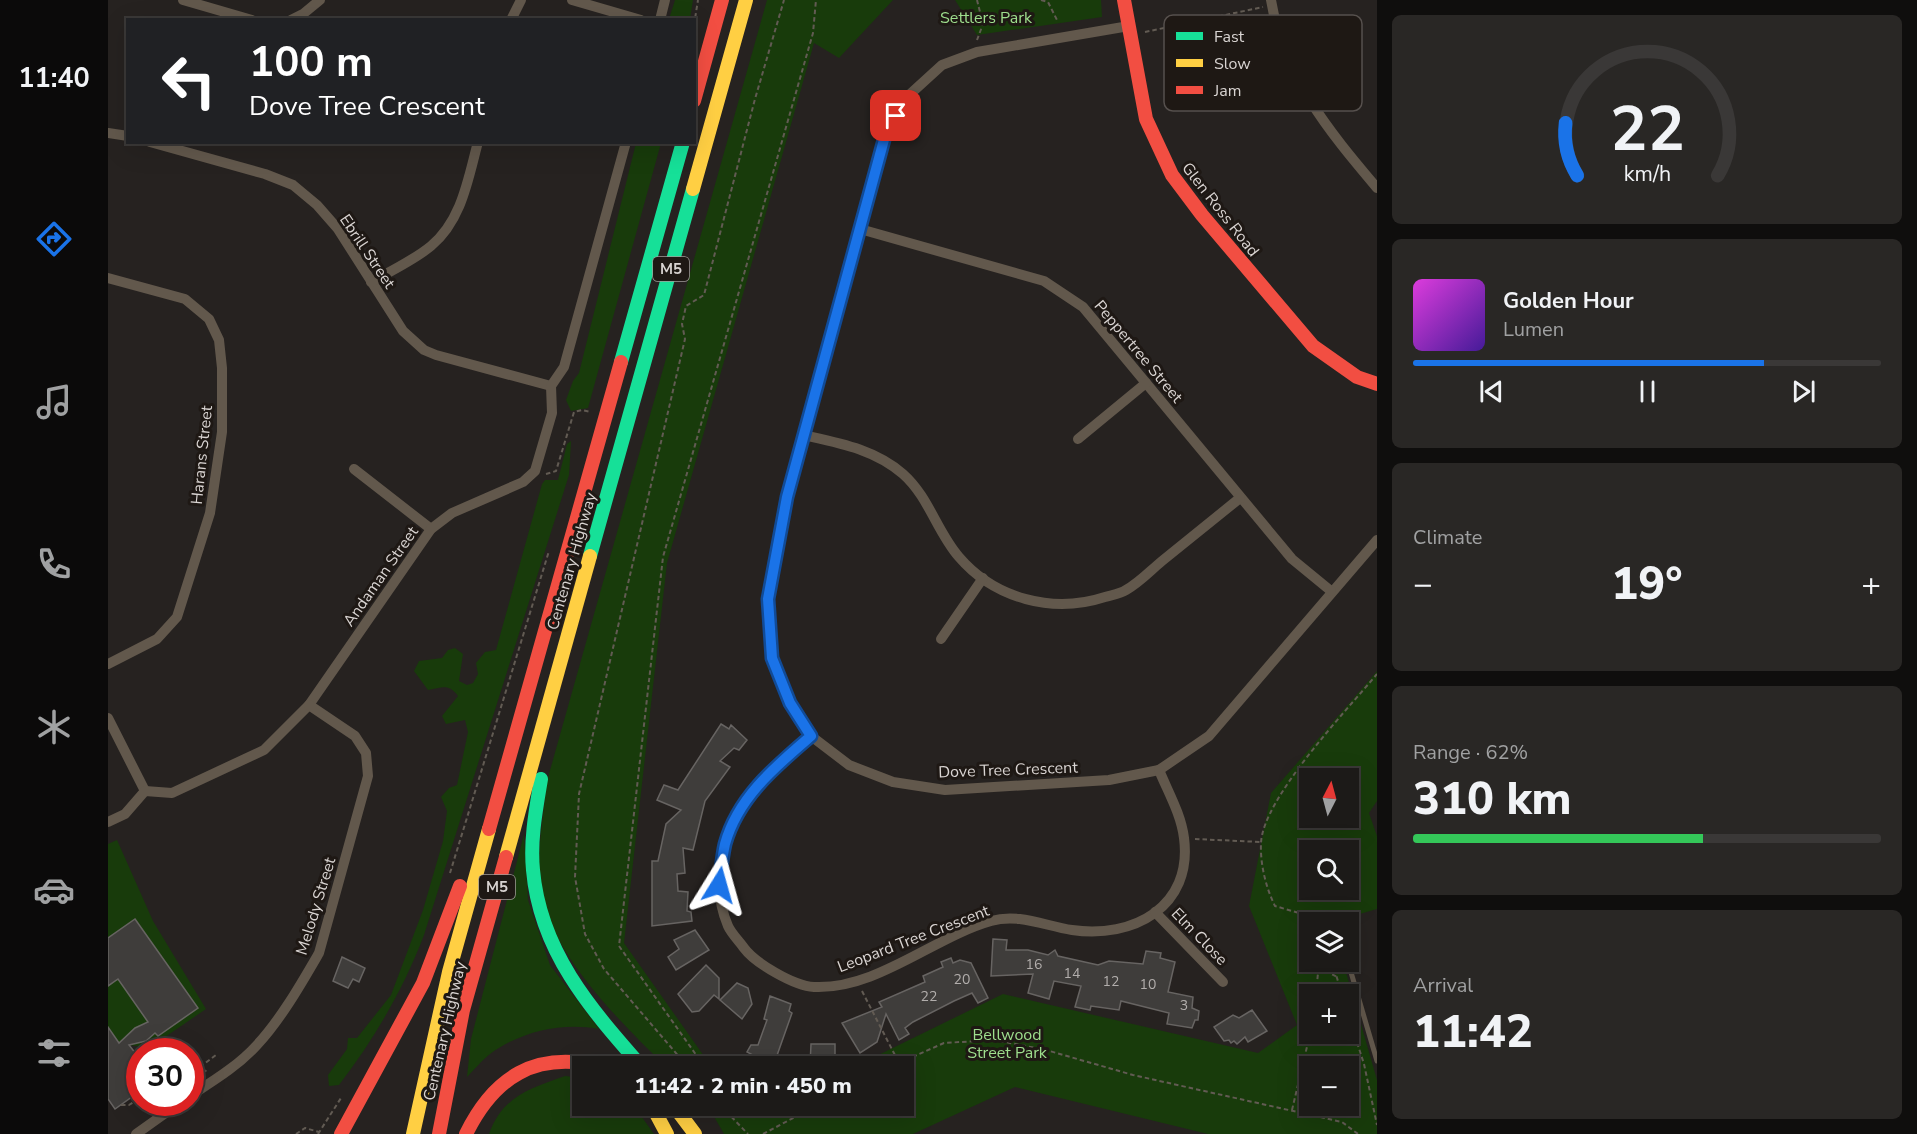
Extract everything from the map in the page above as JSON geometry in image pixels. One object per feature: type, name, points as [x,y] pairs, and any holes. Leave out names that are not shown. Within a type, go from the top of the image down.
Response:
[{"type":"main road","points":[[696,93],[722,0]]},
{"type":"main road","name":"Centenary Highway","points":[[439,1134],[463,1010],[746,0]]},
{"type":"main road","name":"Glen Ross Road","points":[[1124,0],[1146,119],[1172,175],[1202,215],[1314,346],[1358,377],[1377,384]]},
{"type":"main road","name":"Centenary Highway","points":[[413,1134],[418,1103],[449,972],[682,144]]},
{"type":"main road","points":[[564,643],[570,662],[533,822],[531,861],[536,897],[546,935],[561,967],[588,1006],[632,1056]]},
{"type":"main road","points":[[341,1134],[415,1000],[455,901],[489,790],[503,779]]},
{"type":"main road","points":[[466,1134],[486,1097],[496,1086],[523,1069],[565,1060],[572,1061]]},
{"type":"main road","points":[[657,1116],[667,1134]]},
{"type":"main road","points":[[682,1116],[695,1134]]},
{"type":"street","points":[[183,0],[245,18]]},
{"type":"street","points":[[295,18],[320,0]]},
{"type":"street","points":[[512,18],[521,0]]},
{"type":"street","points":[[572,0],[634,18]]},
{"type":"street","points":[[660,18],[665,0]]},
{"type":"street","name":"Dove Tree Crescent","points":[[1129,30],[977,52],[942,65],[908,96],[885,136],[802,435],[787,497],[768,599],[772,658],[790,703],[811,736],[849,765],[893,782],[945,790],[1108,780],[1159,770],[1209,736],[1330,591],[1377,540]]},
{"type":"street","points":[[1315,111],[1377,188]]},
{"type":"street","points":[[108,133],[126,136]]},
{"type":"street","name":"Ebrill Street","points":[[157,144],[265,174],[292,185],[317,205],[338,230],[403,331],[424,350],[551,386]]},
{"type":"street","points":[[371,282],[430,247],[446,231],[460,206],[477,144]]},
{"type":"street","points":[[535,471],[552,413],[551,386],[564,367],[625,144]]},
{"type":"street","name":"Peppertree Street","points":[[860,229],[1044,281],[1083,307],[1292,559],[1330,591]]},
{"type":"street","name":"Harans Street","points":[[108,278],[185,299],[209,319],[219,340],[222,368],[222,432],[210,513],[177,617],[157,639],[108,664]]},
{"type":"street","points":[[1078,439],[1146,383]]},
{"type":"street","points":[[802,435],[854,446],[883,459],[905,476],[926,500],[941,531],[959,558],[983,578],[1010,595],[1046,604],[1086,603],[1125,591],[1240,498]]},
{"type":"street","points":[[354,470],[431,529]]},
{"type":"street","name":"Andaman Street","points":[[145,791],[172,793],[264,750],[309,705],[431,529],[452,513],[523,482],[535,471]]},
{"type":"street","points":[[941,639],[983,578]]},
{"type":"street","name":"Melody Street","points":[[204,1087],[227,1071],[257,1045],[304,980],[319,953],[368,776],[366,753],[355,736],[309,705]]},
{"type":"street","points":[[108,718],[145,791],[125,814],[108,822]]},
{"type":"street","name":"Leopard Tree Crescent","points":[[811,736],[770,771],[744,803],[725,843],[719,885],[728,926],[750,956],[782,976],[812,987],[857,980],[993,920],[1027,919],[1072,930],[1113,931],[1146,920],[1173,896],[1185,859],[1180,819],[1159,770]]},
{"type":"street","name":"Elm Close","points":[[1155,912],[1223,982]]},
{"type":"street","points":[[136,1134],[161,1116]]},
{"type":"lane","points":[[1351,972],[1377,1061]]},
{"type":"path","points":[[695,18],[698,0]]},
{"type":"path","points":[[678,1056],[604,969],[585,934],[575,876],[579,794],[685,339],[682,324],[686,306],[704,295],[754,99],[784,0]]},
{"type":"path","points":[[697,1056],[619,946],[629,842],[663,557],[813,33],[816,0]]},
{"type":"path","points":[[977,0],[983,15],[982,30],[977,40],[977,52]]},
{"type":"path","points":[[1041,0],[1048,2],[1057,20]]},
{"type":"path","points":[[1208,15],[1271,3]]},
{"type":"path","points":[[1129,30],[1164,23]]},
{"type":"path","points":[[535,471],[550,475],[556,471],[574,412],[582,410],[591,412]]},
{"type":"path","points":[[446,883],[550,548]]},
{"type":"path","points":[[1299,913],[1275,906],[1267,890],[1261,842],[1275,804],[1296,772],[1377,674]]},
{"type":"path","points":[[1184,838],[1261,842]]},
{"type":"path","points":[[1328,972],[1337,977]]},
{"type":"path","points":[[1335,972],[1339,984]]},
{"type":"path","points":[[857,980],[895,1056]]},
{"type":"path","points":[[914,1056],[944,1043],[995,1040],[1046,1050],[1133,1075],[1342,1122],[1358,1134]]},
{"type":"path","points":[[1292,1110],[1308,1044]]},
{"type":"path","points":[[1358,1044],[1377,1125]]},
{"type":"path","points":[[204,1064],[216,1055]]},
{"type":"path","points":[[296,1134],[305,1128],[319,1133],[341,1098]]},
{"type":"path","points":[[121,1106],[126,1106]]},
{"type":"path","points":[[731,1116],[748,1134]]},
{"type":"path","points":[[734,1116],[737,1122]]},
{"type":"path","points":[[763,1134],[797,1116]]},
{"type":"green space","points":[[675,0],[693,0],[690,18],[669,18]]},
{"type":"green space","points":[[767,0],[893,0],[839,58],[814,43],[667,563],[624,943],[704,1056],[655,1056],[605,1003],[567,954],[553,928],[543,901],[539,874],[540,839],[547,781]]},
{"type":"green space","name":"Settlers Park","points":[[955,0],[1101,0],[1102,17],[977,35]]},
{"type":"green space","points":[[636,144],[661,144],[588,408],[571,411],[566,400],[573,381],[579,373]]},
{"type":"green space","points":[[571,441],[569,475],[424,935],[407,975],[365,1049],[339,1085],[329,1086],[328,1075],[347,1049],[348,1038],[357,1038],[391,995],[423,910],[443,841],[447,811],[441,797],[449,788],[457,785],[468,732],[465,720],[446,724],[442,716],[458,696],[445,687],[428,690],[414,671],[419,661],[442,658],[448,650],[455,648],[463,654],[459,681],[467,685],[473,683],[478,674],[476,663],[485,652],[496,650],[542,484],[545,480],[558,480],[567,444]]},
{"type":"green space","name":"Bellwood Street Park","points":[[1377,671],[1377,801],[1369,813],[1377,836],[1377,909],[1359,914],[1359,912],[1299,912],[1299,972],[1346,972],[1349,984],[1299,984],[1299,1044],[1359,1044],[1359,1018],[1377,1080],[1377,1134],[1208,1134],[1015,1087],[913,1134],[724,1134],[714,1116],[914,1116],[914,1056],[876,1056],[1003,994],[1258,1053],[1297,1025],[1249,906],[1271,793]]},
{"type":"green space","points":[[524,834],[528,900],[550,965],[599,1029],[557,1028],[515,1039],[490,1054],[467,1077],[471,1039]]},
{"type":"green space","points":[[117,840],[153,921],[206,1009],[164,1038],[126,1038],[126,1045],[116,1043],[108,1048],[108,844]]},
{"type":"green space","points":[[565,1076],[572,1077],[572,1116],[641,1116],[654,1134],[489,1134],[495,1121],[510,1102],[540,1085]]},
{"type":"building","points":[[721,724],[729,729],[731,725],[747,740],[739,750],[734,748],[720,761],[730,767],[705,801],[693,850],[683,848],[685,873],[677,874],[678,891],[688,892],[687,911],[691,912],[692,921],[652,926],[652,861],[658,861],[666,824],[681,810],[657,800],[664,785],[678,790]]},
{"type":"building","points":[[135,919],[198,1008],[158,1036],[155,1033],[149,1038],[126,1038],[126,1101],[115,1109],[108,1099],[108,1027],[119,1043],[135,1028],[148,1022],[118,979],[108,986],[108,938]]},
{"type":"building","points":[[695,930],[709,950],[676,970],[668,957],[679,949],[674,940]]},
{"type":"building","points":[[993,939],[1007,940],[1006,950],[1028,950],[1048,955],[1055,950],[1058,956],[1098,965],[1109,961],[1143,964],[1146,951],[1161,953],[1160,958],[1175,962],[1168,992],[1193,997],[1192,1008],[1199,1011],[1198,1020],[1195,1020],[1192,1028],[1167,1024],[1169,1013],[1121,1001],[1119,1010],[1091,1006],[1090,1010],[1075,1007],[1081,986],[1054,981],[1049,999],[1028,993],[1033,974],[991,976]]},
{"type":"building","points":[[342,957],[365,968],[359,982],[353,979],[348,988],[333,981]]},
{"type":"building","points":[[951,958],[953,963],[960,960],[971,963],[988,998],[978,1003],[972,993],[954,1001],[913,1022],[905,1028],[909,1034],[899,1040],[886,1014],[877,1042],[860,1053],[842,1023],[882,1007],[879,1002],[925,982],[923,976],[943,967],[941,962]]},
{"type":"building","points":[[706,965],[719,978],[719,999],[714,995],[699,1011],[692,1012],[678,994]]},
{"type":"building","points":[[737,983],[748,988],[752,1004],[742,1019],[720,1000]]},
{"type":"building","points":[[770,996],[791,1004],[789,1011],[792,1013],[777,1056],[753,1056],[747,1052],[751,1045],[758,1045],[767,1020],[764,1019]]},
{"type":"building","points":[[1252,1010],[1267,1031],[1248,1042],[1245,1037],[1237,1044],[1234,1041],[1231,1043],[1229,1040],[1224,1041],[1214,1027],[1233,1015],[1239,1018]]},
{"type":"building","points":[[811,1044],[835,1044],[835,1056],[810,1056]]},
{"type":"traffic: fast","points":[[621,362],[682,144]]},
{"type":"traffic: fast","points":[[590,556],[693,189]]},
{"type":"traffic: fast","points":[[541,779],[534,825],[532,859],[538,899],[546,927],[570,977],[633,1056]]},
{"type":"traffic: slow","points":[[693,189],[746,0]]},
{"type":"traffic: slow","points":[[506,857],[590,556]]},
{"type":"traffic: slow","points":[[413,1134],[449,972],[489,829]]},
{"type":"traffic: slow","points":[[657,1116],[667,1134]]},
{"type":"traffic: slow","points":[[682,1116],[695,1134]]},
{"type":"traffic: jam","points":[[696,94],[722,0]]},
{"type":"traffic: jam","points":[[1124,0],[1146,119],[1172,175],[1202,215],[1313,346],[1357,377],[1377,384]]},
{"type":"traffic: jam","points":[[489,829],[621,362]]},
{"type":"traffic: jam","points":[[439,1134],[463,1010],[506,857]]},
{"type":"traffic: jam","points":[[341,1134],[423,983],[460,886]]},
{"type":"traffic: jam","points":[[466,1134],[477,1114],[504,1083],[536,1066],[555,1062],[572,1062]]},
{"type":"route","points":[[719,885],[725,843],[744,803],[770,771],[811,736],[790,703],[772,658],[768,599],[787,497],[802,435],[885,136],[896,116]]}]
